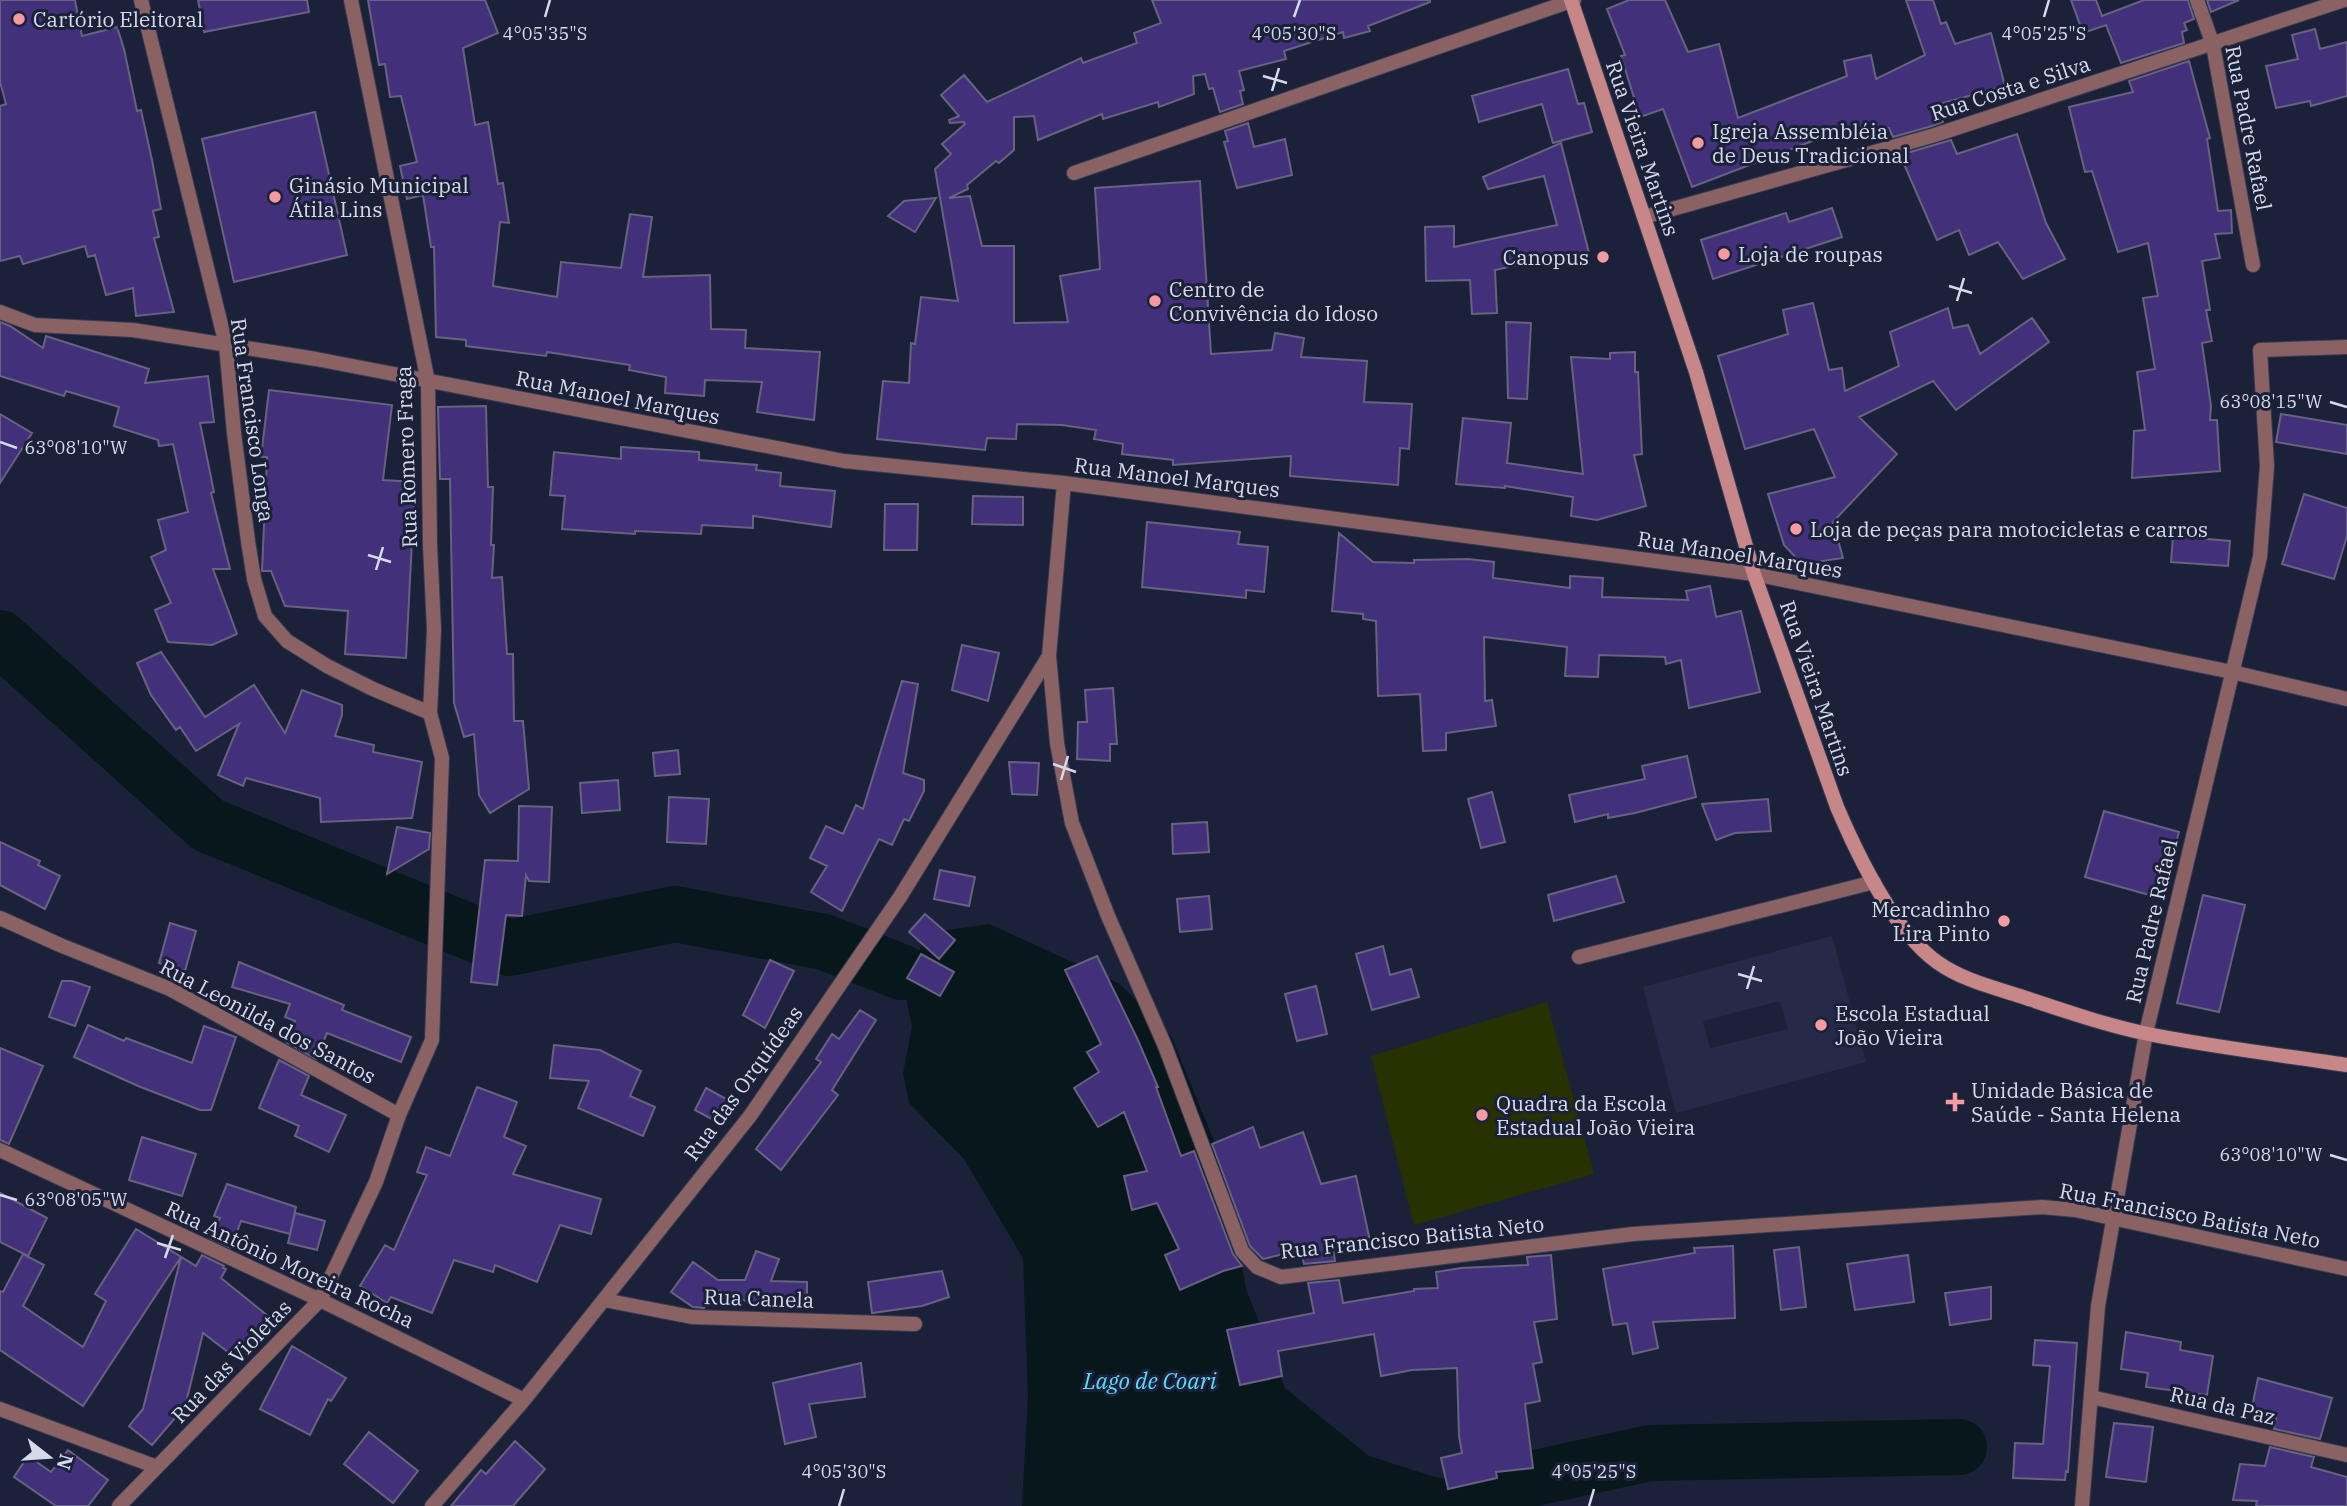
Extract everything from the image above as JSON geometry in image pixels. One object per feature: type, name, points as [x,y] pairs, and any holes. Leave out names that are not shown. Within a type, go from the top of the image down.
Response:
[{"type":"main road","name":"Rua Vieira Martins","points":[[1572,0],[1696,372],[1754,573],[1837,807],[1852,841],[1891,910],[1913,939],[1936,961],[1961,976],[2065,1011],[2146,1034],[2347,1065]]},
{"type":"street","name":"Rua Francisco Longa","points":[[141,0],[226,345],[246,529],[254,579],[265,616],[287,641],[327,666],[430,713]]},
{"type":"street","name":"Rua Romero Fraga","points":[[351,0],[428,382],[434,630],[430,713],[442,758],[432,1040]]},
{"type":"street","points":[[1074,173],[1572,0]]},
{"type":"street","name":"Rua Padre Rafael","points":[[2197,0],[2213,45],[2253,265]]},
{"type":"street","name":"Rua Costa e Silva","points":[[1644,217],[1935,135],[2344,0]]},
{"type":"street","name":"Rua Manoel Marques","points":[[0,312],[35,326],[133,330],[316,359],[844,461],[1064,483],[1754,573],[2232,672],[2347,699]]},
{"type":"street","name":"Rua Padre Rafael","points":[[2082,1506],[2098,1306],[2146,1034],[2260,557],[2267,466],[2260,349],[2347,347]]},
{"type":"street","name":"Rua Francisco Batista Neto","points":[[1064,483],[1049,656],[1057,743],[1072,823],[1108,916],[1165,1046],[1242,1251],[1257,1267],[1281,1277],[1633,1234],[2042,1207],[2076,1210],[2347,1269]]},
{"type":"street","name":"Rua das Orquídeas","points":[[432,1506],[524,1400],[750,1116],[900,897],[1049,656]]},
{"type":"street","points":[[1579,957],[1874,881]]},
{"type":"street","name":"Rua Leonilda dos Santos","points":[[0,918],[170,989],[399,1115]]},
{"type":"street","name":"Rua das Violetas","points":[[119,1506],[320,1300],[376,1182],[399,1115],[432,1040]]},
{"type":"street","name":"Rua Antônio Moreira Rocha","points":[[0,1150],[320,1300],[524,1400]]},
{"type":"street","name":"Rua Canela","points":[[604,1300],[692,1317],[915,1324]]},
{"type":"street","name":"Rua da Paz","points":[[2091,1397],[2347,1455]]},
{"type":"street","points":[[0,1409],[157,1467]]},
{"type":"shaded area","name":"Escola Estadual João Vieira","points":[[1832,936],[1866,1062],[1676,1113],[1643,987]],"holes":[[[1780,1001],[1788,1029],[1710,1048],[1703,1021]]]},
{"type":"green space","name":"Quadra da Escola Estadual João Vieira","points":[[1547,1002],[1594,1174],[1414,1225],[1371,1056]]},
{"type":"water","name":"Lago de Coari","points":[[989,924],[1120,984],[1171,1036],[1223,1163],[1246,1289],[1285,1388],[1369,1456],[1435,1477],[1498,1486],[1487,1506],[1022,1506],[1028,1397],[1023,1258],[964,1159],[909,1103],[903,1073],[912,1027],[901,972],[934,932]]},
{"type":"building","points":[[0,0],[75,0],[82,36],[117,27],[152,160],[161,209],[153,211],[159,237],[154,238],[174,312],[136,316],[133,288],[106,295],[95,255],[88,257],[85,246],[23,264],[20,256],[0,261],[0,106],[6,104],[0,82]]},
{"type":"building","points":[[198,0],[307,0],[309,12],[204,32]]},
{"type":"building","points":[[368,0],[485,0],[498,33],[463,48],[475,125],[488,122],[498,184],[503,183],[509,223],[500,222],[493,286],[557,297],[561,262],[621,268],[630,214],[652,217],[643,277],[710,275],[711,329],[746,330],[745,348],[820,352],[814,420],[757,412],[762,382],[705,380],[704,396],[665,393],[666,377],[629,370],[630,365],[547,352],[546,356],[466,346],[466,340],[436,337],[434,247],[431,247],[423,195],[407,199],[400,166],[417,162],[401,96],[390,97],[385,64],[379,65]]},
{"type":"building","points":[[1152,0],[1430,2],[1368,26],[1370,31],[1344,38],[1343,32],[1284,51],[1286,59],[1239,71],[1244,90],[1240,91],[1243,104],[1220,112],[1213,88],[1209,89],[1205,74],[1193,76],[1194,94],[1159,107],[1158,102],[1103,119],[1102,114],[1038,140],[1034,116],[1014,117],[1014,150],[967,185],[968,189],[949,198],[970,196],[982,246],[1014,246],[1014,323],[1068,322],[1060,276],[1100,269],[1095,188],[1200,181],[1211,354],[1272,350],[1275,333],[1304,338],[1301,357],[1367,361],[1364,402],[1412,404],[1409,449],[1400,448],[1398,485],[1290,476],[1291,456],[1173,465],[1173,460],[1122,454],[1123,444],[1094,439],[1096,430],[1062,425],[1017,424],[1016,439],[987,438],[985,450],[877,439],[883,381],[909,383],[911,343],[915,344],[921,297],[958,301],[935,169],[951,154],[942,144],[965,124],[950,123],[949,120],[959,116],[941,95],[964,75],[987,102],[1081,58],[1083,63],[1137,43],[1134,33],[1161,23]]},
{"type":"building","points":[[1629,0],[1665,0],[1688,52],[1719,44],[1738,118],[1847,76],[1844,61],[1871,55],[1876,79],[1925,55],[1906,0],[1933,0],[1941,24],[1946,22],[1955,44],[1991,33],[2005,86],[1936,105],[1943,122],[1932,126],[1893,137],[1889,128],[1859,134],[1857,124],[1692,187],[1663,109],[1640,117],[1621,56],[1625,55],[1607,9]]},
{"type":"building","points":[[2071,0],[2096,0],[2102,16],[2144,0],[2188,0],[2194,19],[2184,23],[2187,30],[2182,32],[2184,43],[2121,63],[2106,25],[2083,33]]},
{"type":"building","points":[[2207,0],[2239,0],[2211,12]]},
{"type":"building","points":[[2315,29],[2320,49],[2347,42],[2347,96],[2311,106],[2310,101],[2276,108],[2266,66],[2298,59],[2292,35]]},
{"type":"building","points":[[2189,61],[2210,138],[2207,139],[2218,211],[2231,210],[2232,233],[2215,234],[2220,258],[2202,261],[2210,310],[2206,310],[2212,341],[2202,343],[2211,406],[2210,420],[2217,420],[2220,471],[2132,478],[2134,431],[2145,430],[2137,372],[2155,369],[2143,298],[2158,296],[2148,243],[2118,252],[2092,171],[2085,172],[2069,107],[2133,92],[2129,81]]},
{"type":"building","points":[[1568,69],[1578,104],[1584,103],[1592,132],[1553,143],[1542,104],[1479,122],[1472,96]]},
{"type":"building","name":"Ginásio Municipal Átila Lins","points":[[315,112],[347,255],[234,282],[202,139]]},
{"type":"building","points":[[1248,123],[1254,147],[1285,139],[1292,175],[1237,188],[1224,142],[1228,141],[1225,131]]},
{"type":"building","points":[[2017,134],[2046,223],[2065,259],[2023,279],[1998,242],[1969,255],[1959,230],[1937,240],[1900,155],[1951,140],[1957,154]]},
{"type":"building","points":[[1561,143],[1589,253],[1564,259],[1563,255],[1495,270],[1497,313],[1472,314],[1470,280],[1426,281],[1425,227],[1454,226],[1454,247],[1557,225],[1544,176],[1488,189],[1483,177]]},
{"type":"building","points":[[936,198],[915,232],[888,216],[904,201]]},
{"type":"building","points":[[1832,208],[1842,237],[1713,279],[1701,240],[1786,213],[1789,222]]},
{"type":"building","points":[[1813,303],[1829,370],[1842,368],[1845,391],[1899,366],[1890,332],[1948,308],[1953,328],[1968,325],[1980,354],[2032,318],[2049,342],[1956,410],[1933,381],[1859,417],[1897,454],[1833,522],[1843,558],[1802,564],[1784,545],[1768,494],[1835,477],[1814,429],[1745,449],[1718,356],[1788,334],[1783,310]]},
{"type":"building","points":[[0,322],[43,348],[46,336],[149,369],[145,383],[208,376],[214,422],[200,423],[214,492],[211,493],[230,569],[213,569],[237,634],[212,645],[168,642],[155,610],[171,603],[151,557],[166,550],[158,520],[188,512],[173,444],[159,446],[158,440],[114,426],[119,407],[66,391],[64,396],[0,376]]},
{"type":"building","points":[[1506,322],[1531,323],[1527,399],[1508,398]]},
{"type":"building","points":[[1635,352],[1642,454],[1634,455],[1646,506],[1597,520],[1571,516],[1573,497],[1505,486],[1456,484],[1463,418],[1511,423],[1507,463],[1583,474],[1571,357],[1610,359],[1610,353]]},
{"type":"building","points":[[269,390],[392,405],[383,480],[415,482],[406,658],[345,654],[348,611],[285,606],[271,571],[262,571],[267,457],[261,457]]},
{"type":"building","points":[[486,406],[488,487],[493,487],[492,578],[502,577],[507,654],[513,654],[514,721],[523,721],[529,789],[490,813],[479,795],[474,734],[464,737],[454,703],[450,479],[440,479],[438,407]]},
{"type":"building","points":[[0,414],[32,433],[0,483]]},
{"type":"building","points":[[2281,414],[2347,425],[2347,454],[2276,442]]},
{"type":"building","points":[[621,447],[699,452],[699,460],[757,465],[756,470],[781,473],[780,486],[835,491],[831,527],[753,516],[753,528],[702,525],[701,534],[635,531],[635,534],[562,529],[565,496],[550,495],[554,452],[621,459]]},
{"type":"building","points":[[2304,494],[2347,508],[2347,536],[2334,579],[2282,564]]},
{"type":"building","points":[[973,496],[1023,497],[1023,525],[972,524]]},
{"type":"building","points":[[885,504],[918,504],[917,550],[884,550]]},
{"type":"building","points":[[1147,522],[1240,532],[1238,544],[1268,547],[1264,592],[1246,590],[1246,598],[1142,587]]},
{"type":"building","points":[[1339,533],[1373,562],[1414,563],[1414,560],[1468,559],[1494,562],[1493,578],[1570,588],[1570,576],[1603,578],[1602,597],[1688,600],[1686,591],[1710,586],[1716,617],[1741,611],[1760,692],[1689,708],[1681,660],[1666,664],[1665,657],[1599,655],[1598,677],[1565,676],[1567,647],[1484,637],[1485,701],[1492,700],[1496,726],[1446,733],[1446,750],[1423,751],[1420,694],[1378,696],[1376,621],[1363,619],[1363,614],[1332,611]]},
{"type":"building","points":[[2173,536],[2230,541],[2228,566],[2171,562]]},
{"type":"building","points":[[962,645],[999,653],[988,701],[952,690]]},
{"type":"building","points":[[161,652],[205,717],[254,685],[285,733],[302,690],[342,705],[342,715],[335,736],[374,745],[373,752],[422,762],[412,818],[321,822],[320,798],[246,778],[243,786],[218,775],[239,724],[196,751],[180,727],[176,730],[151,695],[137,663]]},
{"type":"building","points":[[902,681],[918,684],[903,773],[924,780],[924,791],[909,821],[904,819],[892,845],[879,839],[842,911],[811,892],[827,866],[810,858],[826,826],[843,834],[856,805],[863,809]]},
{"type":"building","points":[[1113,688],[1117,744],[1110,744],[1110,761],[1077,759],[1078,722],[1087,722],[1085,690]]},
{"type":"building","points":[[678,750],[680,774],[655,776],[653,753]]},
{"type":"building","points":[[1687,756],[1696,797],[1635,813],[1608,818],[1608,814],[1575,822],[1569,795],[1645,779],[1642,766]]},
{"type":"building","points":[[1009,762],[1039,763],[1037,795],[1012,794]]},
{"type":"building","points":[[618,780],[620,810],[582,813],[580,783]]},
{"type":"building","points":[[1492,792],[1505,842],[1481,848],[1468,799]]},
{"type":"building","points":[[669,797],[709,799],[706,844],[667,842]]},
{"type":"building","points":[[1768,799],[1771,831],[1735,833],[1716,840],[1702,804]]},
{"type":"building","points":[[519,806],[552,807],[549,882],[529,881],[526,875],[522,916],[506,915],[497,985],[471,982],[485,860],[518,861]]},
{"type":"building","points":[[2104,811],[2179,832],[2160,898],[2085,877]]},
{"type":"building","points":[[1207,822],[1209,852],[1173,854],[1172,824]]},
{"type":"building","points":[[397,827],[430,833],[429,849],[387,874]]},
{"type":"building","points":[[0,842],[40,861],[38,865],[60,876],[45,909],[0,885]]},
{"type":"building","points":[[940,870],[975,877],[969,906],[934,899]]},
{"type":"building","points":[[1616,876],[1624,902],[1554,921],[1548,895]]},
{"type":"building","points":[[2203,895],[2245,905],[2219,1012],[2177,1003]]},
{"type":"building","points":[[1209,896],[1212,929],[1180,932],[1177,899]]},
{"type":"building","points":[[925,914],[955,940],[939,959],[909,932]]},
{"type":"building","points":[[170,923],[196,931],[185,971],[159,963]]},
{"type":"building","points":[[1383,946],[1390,975],[1411,969],[1419,997],[1372,1010],[1356,954]]},
{"type":"building","points":[[921,954],[954,972],[940,996],[907,978]]},
{"type":"building","points":[[1097,956],[1158,1087],[1181,1156],[1194,1151],[1233,1254],[1242,1266],[1223,1271],[1180,1290],[1165,1255],[1179,1249],[1157,1203],[1132,1210],[1124,1176],[1147,1171],[1124,1112],[1098,1127],[1074,1088],[1099,1072],[1087,1052],[1101,1044],[1065,970]]},
{"type":"building","points":[[770,960],[794,971],[765,1028],[743,1015]]},
{"type":"building","points":[[239,962],[344,1005],[342,1010],[411,1037],[401,1062],[327,1033],[316,1059],[286,1042],[295,1021],[285,1017],[290,1004],[232,987]]},
{"type":"building","points":[[62,981],[90,987],[75,1026],[49,1017]]},
{"type":"building","points":[[1316,986],[1327,1034],[1297,1041],[1285,994]]},
{"type":"building","points":[[860,1010],[876,1020],[832,1090],[838,1095],[781,1170],[756,1149],[821,1062],[816,1059],[832,1034],[839,1039]]},
{"type":"building","points":[[88,1025],[124,1041],[126,1038],[192,1063],[204,1026],[236,1037],[211,1110],[200,1110],[74,1057]]},
{"type":"building","points":[[554,1045],[600,1050],[641,1071],[630,1096],[655,1107],[643,1136],[578,1108],[589,1081],[550,1078]]},
{"type":"building","points":[[0,1048],[43,1066],[9,1144],[0,1140]]},
{"type":"building","points":[[279,1060],[309,1076],[301,1095],[346,1115],[329,1152],[295,1136],[299,1126],[259,1108]]},
{"type":"building","points":[[477,1087],[517,1102],[504,1137],[526,1146],[513,1174],[601,1199],[591,1234],[560,1225],[537,1282],[495,1265],[493,1272],[454,1260],[432,1313],[391,1297],[387,1303],[360,1286],[385,1245],[394,1250],[427,1175],[417,1172],[426,1147],[450,1156]]},
{"type":"building","points":[[706,1088],[728,1100],[717,1122],[695,1110]]},
{"type":"building","points":[[1253,1127],[1260,1148],[1303,1132],[1321,1184],[1356,1176],[1370,1241],[1333,1248],[1335,1261],[1304,1264],[1301,1250],[1263,1259],[1250,1246],[1212,1144]]},
{"type":"building","points":[[142,1137],[196,1154],[182,1196],[129,1180]]},
{"type":"building","points":[[227,1184],[296,1207],[290,1234],[241,1221],[231,1248],[210,1238],[220,1218],[214,1216]]},
{"type":"building","points":[[0,1193],[47,1218],[28,1256],[0,1242]]},
{"type":"building","points":[[295,1213],[325,1221],[317,1250],[288,1243]]},
{"type":"building","points":[[136,1229],[196,1266],[202,1255],[224,1266],[226,1269],[221,1278],[268,1316],[236,1358],[203,1333],[184,1411],[181,1411],[152,1445],[129,1426],[143,1409],[181,1257],[83,1406],[0,1350],[0,1291],[3,1292],[23,1254],[44,1265],[23,1306],[83,1347],[106,1301],[95,1294]]},
{"type":"building","points":[[1733,1246],[1735,1318],[1653,1322],[1658,1348],[1633,1354],[1627,1323],[1613,1325],[1603,1269],[1695,1253],[1694,1248]]},
{"type":"building","points":[[1799,1247],[1806,1307],[1781,1310],[1774,1250]]},
{"type":"building","points":[[756,1251],[779,1259],[771,1281],[807,1282],[807,1309],[765,1308],[717,1290],[704,1308],[693,1307],[671,1292],[693,1262],[718,1280],[745,1280]]},
{"type":"building","points":[[1551,1255],[1557,1319],[1534,1322],[1542,1362],[1533,1364],[1540,1401],[1525,1404],[1533,1468],[1496,1472],[1497,1478],[1448,1489],[1441,1458],[1462,1453],[1457,1368],[1412,1370],[1381,1376],[1374,1334],[1278,1351],[1282,1376],[1240,1385],[1227,1330],[1314,1313],[1308,1283],[1339,1280],[1343,1303],[1414,1289],[1438,1288],[1436,1272],[1528,1265],[1527,1257]]},
{"type":"building","points":[[1908,1255],[1914,1302],[1855,1310],[1847,1264]]},
{"type":"building","points":[[942,1271],[949,1297],[922,1306],[872,1313],[868,1282]]},
{"type":"building","points":[[1991,1287],[1991,1319],[1950,1325],[1945,1293]]},
{"type":"building","points":[[2126,1332],[2181,1342],[2180,1350],[2213,1356],[2207,1395],[2146,1387],[2148,1373],[2121,1369]]},
{"type":"building","points":[[2035,1340],[2077,1343],[2068,1472],[2066,1471],[2065,1480],[2013,1478],[2015,1443],[2043,1444],[2050,1366],[2033,1365]]},
{"type":"building","points":[[292,1346],[346,1378],[331,1401],[328,1399],[310,1435],[260,1409]]},
{"type":"building","points":[[861,1363],[865,1397],[809,1404],[816,1437],[785,1444],[773,1383]]},
{"type":"building","points":[[2258,1378],[2332,1398],[2320,1439],[2274,1429],[2276,1418],[2251,1412]]},
{"type":"building","points":[[2114,1423],[2153,1427],[2146,1482],[2106,1477]]},
{"type":"building","points":[[369,1432],[418,1471],[393,1503],[344,1464]]},
{"type":"building","points":[[515,1441],[545,1469],[513,1506],[451,1506],[481,1470],[486,1474]]},
{"type":"building","points":[[2270,1447],[2314,1457],[2311,1467],[2347,1477],[2347,1506],[2256,1506],[2257,1501],[2233,1500],[2240,1464],[2265,1466]]},
{"type":"building","points":[[68,1450],[108,1480],[88,1506],[56,1506],[14,1477],[28,1456],[51,1472]]},
{"type":"waterway","points":[[0,638],[208,825],[509,948],[675,914],[824,942],[901,972]]},
{"type":"waterway","points":[[1498,1486],[1650,1453],[1959,1447]]},
{"type":"place","name":"Cartório Eleitoral","points":[[19,19]]},
{"type":"place","name":"Igreja Assembléia de Deus Tradicional","points":[[1698,143]]},
{"type":"place","name":"Ginásio Municipal Átila Lins","points":[[275,197]]},
{"type":"place","name":"Loja de roupas","points":[[1724,254]]},
{"type":"place","name":"Canopus","points":[[1603,257]]},
{"type":"place","name":"Centro de Convivência do Idoso","points":[[1155,301]]},
{"type":"place","name":"Loja de peças para motocicletas e carros","points":[[1796,529]]},
{"type":"place","name":"Mercadinho Lira Pinto","points":[[2004,921]]},
{"type":"place","name":"Escola Estadual João Vieira","points":[[1821,1025]]},
{"type":"place","name":"Unidade Básica de Saúde - Santa Helena","points":[[1955,1102]]},
{"type":"place","name":"Quadra da Escola Estadual João Vieira","points":[[1482,1115]]}]
